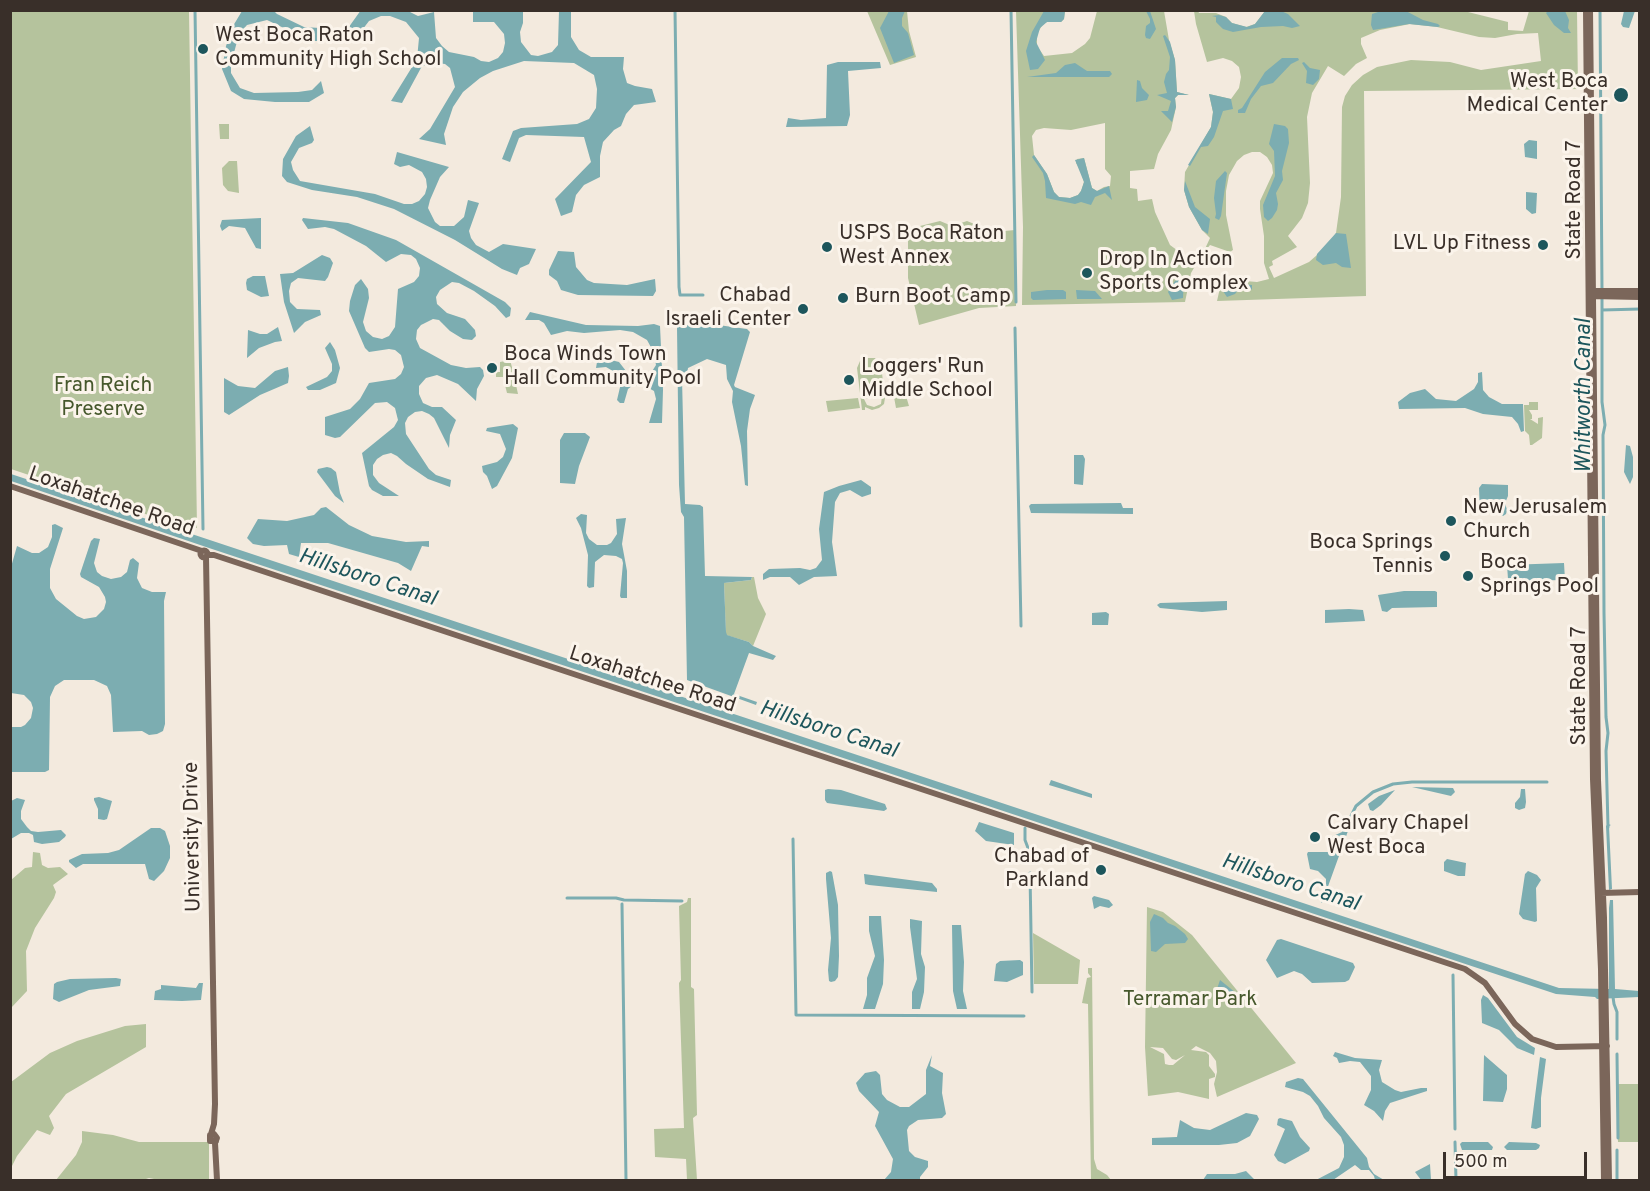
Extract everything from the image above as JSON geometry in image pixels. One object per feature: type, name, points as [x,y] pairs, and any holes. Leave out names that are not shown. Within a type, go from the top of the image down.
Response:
[{"type":"main road","name":"State Road 7","points":[[1588,10],[1586,105],[1588,134],[1591,140]]},
{"type":"main road","name":"State Road 7","points":[[1588,10],[1591,293],[1594,360],[1597,821],[1604,1001],[1603,1131],[1606,1143]]},
{"type":"main road","points":[[1581,48],[1583,29],[1586,26]]},
{"type":"main road","name":"State Road 7","points":[[1591,293],[1588,349],[1594,808],[1600,835],[1600,895]]},
{"type":"main road","points":[[1591,293],[1640,294]]},
{"type":"main road","points":[[1606,293],[1621,296],[1640,294]]},
{"type":"main road","points":[[1588,349],[1590,357],[1594,360]]},
{"type":"main road","name":"Loxahatchee Road","points":[[10,488],[204,555],[214,555],[1466,969],[1485,983],[1515,1024],[1532,1040],[1556,1047],[1604,1046]]},
{"type":"main road","name":"University Drive","points":[[204,555],[215,1104],[213,1139],[216,1154],[216,1178]]},
{"type":"main road","points":[[1600,895],[1640,894]]},
{"type":"main road","name":"State Road 7","points":[[1604,1046],[1606,1143],[1604,1180]]},
{"type":"main road","points":[[202,1140],[213,1139]]},
{"type":"main road","points":[[1606,1143],[1609,1156],[1609,1180]]},
{"type":"green space","name":"Fran Reich Preserve","points":[[11,10],[189,11],[197,528],[193,527],[193,530],[11,469]]},
{"type":"green space","points":[[867,11],[907,11],[909,31],[916,57],[890,65]]},
{"type":"green space","points":[[1016,11],[1065,11],[1061,22],[1043,24],[1037,34],[1037,46],[1044,56],[1072,53],[1085,44],[1090,38],[1097,11],[1164,11],[1175,60],[1177,92],[1189,95],[1178,95],[1175,98],[1176,107],[1171,130],[1158,154],[1154,169],[1130,171],[1130,188],[1137,189],[1138,201],[1152,199],[1155,212],[1170,245],[1193,262],[1204,251],[1210,238],[1202,230],[1189,207],[1184,190],[1185,172],[1211,127],[1213,112],[1209,94],[1231,99],[1239,88],[1241,77],[1239,67],[1232,61],[1223,58],[1207,62],[1194,11],[1216,13],[1226,17],[1232,23],[1246,27],[1255,24],[1265,11],[1464,11],[1508,22],[1508,30],[1523,31],[1529,11],[1577,11],[1578,89],[1364,91],[1366,296],[1217,301],[1222,279],[1257,282],[1269,279],[1264,263],[1260,201],[1273,173],[1272,165],[1260,152],[1244,155],[1237,161],[1229,175],[1226,215],[1233,250],[1230,252],[1210,245],[1191,273],[1185,302],[1022,305],[1023,227]],"holes":[[[1410,24],[1437,27],[1479,37],[1495,38],[1538,33],[1541,61],[1481,70],[1450,62],[1411,60],[1377,67],[1363,75],[1352,85],[1345,96],[1342,107],[1341,197],[1336,233],[1325,248],[1309,262],[1274,278],[1269,267],[1273,265],[1272,261],[1297,247],[1288,236],[1302,218],[1308,203],[1310,183],[1307,117],[1312,93],[1328,66],[1344,76],[1356,64],[1367,58],[1361,38],[1380,30]],[[1105,123],[1105,169],[1111,176],[1110,186],[1097,191],[1092,188],[1084,158],[1077,159],[1076,163],[1084,182],[1081,191],[1070,198],[1059,197],[1034,155],[1032,136],[1036,130],[1044,128],[1071,130]]]},
{"type":"green space","points":[[219,124],[229,124],[229,139],[220,139]]},
{"type":"green space","points":[[229,161],[237,161],[239,193],[228,191],[223,185],[222,168]]},
{"type":"green space","points":[[940,221],[952,226],[967,221],[994,232],[1015,230],[1016,306],[979,308],[919,325],[908,278],[908,229]]},
{"type":"green space","points":[[875,358],[881,365],[885,398],[884,404],[879,408],[872,410],[865,407],[865,410],[862,410],[857,368],[860,361]],"holes":[[[882,396],[881,404],[874,407],[867,405],[864,399]]]},
{"type":"green space","points":[[510,360],[518,394],[507,393],[503,377],[496,377],[496,372],[500,372],[500,362]]},
{"type":"green space","points":[[895,395],[906,396],[909,406],[896,408]]},
{"type":"green space","points":[[858,398],[860,408],[828,412],[826,401]]},
{"type":"green space","points":[[1529,402],[1538,402],[1538,410],[1529,410],[1532,415],[1530,419],[1538,424],[1538,418],[1543,417],[1542,438],[1532,445],[1525,431],[1524,405],[1529,405]]},
{"type":"green space","points":[[754,577],[758,598],[766,614],[753,646],[749,642],[726,635],[724,583],[751,580]]},
{"type":"green space","points":[[33,852],[40,853],[42,865],[48,868],[60,867],[68,874],[53,885],[56,892],[54,898],[35,928],[26,951],[27,991],[11,1008],[11,880],[25,868],[32,867]]},
{"type":"green space","points":[[688,898],[691,898],[691,987],[694,989],[697,1115],[693,1118],[697,1180],[687,1180],[686,1159],[655,1157],[654,1129],[684,1128],[679,906],[687,902]]},
{"type":"green space","name":"Terramar Park","points":[[1147,907],[1163,912],[1192,935],[1296,1063],[1217,1097],[1214,1084],[1217,1072],[1216,1061],[1210,1053],[1196,1046],[1191,1050],[1206,1052],[1209,1055],[1209,1066],[1215,1074],[1215,1077],[1209,1079],[1209,1099],[1178,1092],[1148,1096],[1145,1047]],"holes":[[[1150,1047],[1163,1048],[1172,1059],[1176,1060],[1185,1055],[1173,1065],[1165,1064],[1164,1054]]]},
{"type":"green space","points":[[1033,933],[1080,960],[1078,984],[1034,984]]},
{"type":"green space","points":[[1088,968],[1092,968],[1094,1159],[1097,1169],[1111,1180],[1091,1180],[1088,1004],[1082,1003],[1087,978],[1091,977]]},
{"type":"green space","points":[[146,1024],[146,1047],[66,1094],[49,1116],[54,1128],[50,1135],[37,1130],[17,1156],[11,1168],[11,1082],[50,1053],[77,1041],[125,1026]]},
{"type":"green space","points":[[1616,1084],[1639,1084],[1639,1142],[1618,1142]]},
{"type":"green space","points":[[82,1131],[113,1135],[139,1142],[209,1142],[209,1180],[149,1178],[143,1180],[56,1180],[76,1155],[82,1142]]},
{"type":"water","points":[[361,10],[408,11],[418,16],[434,12],[436,38],[442,46],[449,52],[489,62],[498,58],[503,52],[504,34],[494,22],[473,22],[473,11],[523,11],[521,42],[531,55],[538,56],[552,52],[558,45],[559,11],[571,11],[571,37],[579,50],[591,57],[624,57],[623,69],[627,83],[652,89],[656,102],[634,105],[626,114],[621,126],[603,142],[600,177],[584,185],[576,195],[572,212],[561,216],[555,199],[591,162],[584,137],[526,135],[519,138],[510,162],[502,159],[513,131],[521,128],[577,124],[589,119],[596,108],[597,89],[594,75],[574,63],[524,61],[493,71],[463,92],[453,107],[444,134],[446,145],[419,139],[430,129],[455,87],[450,68],[445,64],[436,63],[422,66],[402,103],[391,101],[417,59],[419,38],[406,22],[390,16],[381,16],[369,21],[356,38],[341,38]]},
{"type":"water","points":[[1384,10],[1406,11],[1440,26],[1409,24],[1373,30],[1372,14]]},
{"type":"water","points":[[242,11],[274,11],[304,27],[320,28],[318,41],[311,41],[267,20],[247,25],[239,34],[231,64],[231,73],[240,88],[254,93],[298,92],[312,90],[321,81],[324,93],[309,102],[275,102],[244,99],[231,91],[222,69],[226,46],[233,26]]},
{"type":"water","points":[[889,11],[905,11],[902,26],[908,33],[914,55],[894,63],[880,28]]},
{"type":"water","points":[[1044,11],[1065,11],[1064,19],[1061,22],[1047,22],[1040,28],[1036,42],[1045,60],[1038,69],[1030,70],[1026,51],[1032,32]]},
{"type":"water","points":[[1146,11],[1150,11],[1156,29],[1150,39],[1145,35],[1146,26],[1150,23]]},
{"type":"water","points":[[1265,11],[1281,11],[1288,14],[1300,26],[1261,27],[1233,32],[1223,29],[1216,22],[1216,17],[1212,16],[1226,17],[1232,23],[1247,27],[1255,24]]},
{"type":"water","points":[[1565,11],[1571,33],[1564,33],[1554,25],[1546,13]]},
{"type":"water","points":[[1624,11],[1635,11],[1629,28],[1621,24]]},
{"type":"water","points":[[1165,35],[1170,42],[1175,60],[1177,92],[1189,95],[1178,95],[1175,98],[1176,107],[1172,122],[1161,111],[1168,111],[1171,101],[1157,95],[1167,93],[1164,82],[1169,70],[1170,57],[1163,36]]},
{"type":"water","points":[[1282,58],[1298,58],[1299,60],[1291,64],[1273,83],[1261,86],[1251,99],[1245,113],[1238,113],[1265,72]]},
{"type":"water","points":[[838,62],[880,62],[881,68],[848,71],[850,115],[847,126],[786,127],[788,118],[801,120],[826,118],[827,65]]},
{"type":"water","points":[[1304,62],[1310,68],[1320,70],[1319,79],[1313,85],[1306,83],[1307,71],[1302,63]]},
{"type":"water","points":[[1075,63],[1087,71],[1110,71],[1112,74],[1109,77],[1027,77],[1056,73],[1065,65]]},
{"type":"water","points":[[1137,80],[1149,95],[1147,100],[1136,102]]},
{"type":"water","points":[[1209,94],[1231,99],[1233,109],[1223,111],[1214,137],[1208,146],[1201,147],[1190,166],[1188,165],[1211,127],[1213,112]]},
{"type":"water","points":[[1274,124],[1285,126],[1288,129],[1289,143],[1282,171],[1283,180],[1276,193],[1277,210],[1268,221],[1264,217],[1263,205],[1275,176],[1274,151],[1269,144]]},
{"type":"water","points":[[310,126],[314,140],[299,148],[291,162],[300,181],[375,194],[404,204],[412,204],[419,201],[425,194],[426,179],[422,172],[409,165],[400,167],[394,164],[397,152],[449,167],[440,177],[430,200],[428,208],[435,222],[440,226],[454,226],[464,217],[468,200],[479,203],[469,231],[476,245],[489,252],[503,244],[536,249],[529,264],[520,268],[517,275],[502,269],[455,240],[394,209],[357,197],[312,190],[287,182],[282,176],[283,159],[296,136]]},
{"type":"water","points":[[1529,140],[1537,141],[1537,159],[1525,157],[1524,144]]},
{"type":"water","points":[[1034,155],[1059,197],[1070,198],[1081,191],[1084,182],[1075,160],[1084,158],[1092,188],[1097,191],[1109,186],[1112,200],[1105,193],[1095,197],[1091,205],[1046,198],[1043,173],[1032,157]]},
{"type":"water","points":[[1225,171],[1227,173],[1219,220],[1215,218],[1216,181]]},
{"type":"water","points":[[1185,181],[1195,207],[1210,219],[1208,234],[1202,230],[1189,207],[1184,190]]},
{"type":"water","points":[[1526,192],[1537,193],[1536,213],[1532,214],[1526,209]]},
{"type":"water","points":[[261,218],[261,249],[256,248],[245,228],[229,226],[222,231],[220,226],[222,220]]},
{"type":"water","points":[[303,218],[348,223],[396,240],[505,302],[511,308],[510,316],[506,318],[495,306],[474,291],[452,282],[440,290],[436,297],[437,304],[447,313],[465,319],[475,330],[476,336],[472,340],[463,339],[439,320],[433,319],[421,325],[417,330],[416,339],[420,348],[451,365],[466,368],[480,367],[483,370],[484,376],[477,389],[476,401],[458,384],[437,375],[426,378],[419,386],[419,394],[423,403],[432,407],[442,407],[456,420],[450,435],[449,448],[434,418],[429,414],[422,411],[415,412],[408,417],[405,423],[406,434],[429,469],[436,475],[451,480],[450,487],[428,479],[391,453],[377,459],[373,465],[373,475],[379,483],[399,496],[383,496],[369,486],[362,453],[394,427],[398,420],[395,408],[387,402],[375,403],[340,437],[325,435],[325,417],[350,409],[360,399],[369,383],[395,379],[404,367],[401,355],[395,350],[369,352],[365,348],[349,311],[355,285],[361,279],[368,289],[369,298],[363,322],[366,331],[373,337],[382,339],[389,336],[395,327],[398,289],[414,282],[419,276],[420,268],[416,259],[411,255],[401,254],[386,262],[366,246],[334,229],[325,227],[308,229]]},
{"type":"water","points":[[1336,233],[1346,234],[1351,268],[1342,267],[1336,263],[1323,265],[1316,260],[1317,254]]},
{"type":"water","points":[[558,251],[574,252],[576,267],[587,280],[594,283],[627,285],[655,279],[656,291],[653,296],[578,295],[561,290],[557,281],[549,275]]},
{"type":"water","points":[[322,255],[330,258],[333,263],[325,281],[298,278],[291,283],[290,302],[297,309],[320,310],[321,315],[305,322],[294,333],[284,302],[280,274],[293,273]]},
{"type":"water","points":[[253,276],[265,276],[269,296],[261,297],[247,290],[247,279]]},
{"type":"water","points":[[1184,277],[1183,298],[1172,300],[1168,292],[1175,281]]},
{"type":"water","points":[[1225,282],[1252,285],[1252,289],[1249,291],[1239,289],[1235,294],[1227,297],[1221,288]]},
{"type":"water","points":[[1063,290],[1066,292],[1066,299],[1033,300],[1031,298],[1031,292]]},
{"type":"water","points":[[1076,290],[1095,291],[1102,299],[1077,299]]},
{"type":"water","points":[[530,312],[586,325],[654,324],[660,326],[662,423],[649,423],[656,399],[654,391],[643,385],[632,386],[628,389],[624,403],[620,403],[617,400],[621,383],[618,374],[606,367],[596,368],[597,362],[611,360],[619,362],[626,371],[636,377],[651,373],[656,365],[653,351],[647,340],[633,332],[620,330],[584,333],[567,331],[551,335],[544,323],[539,320],[525,320]]},
{"type":"water","points":[[680,323],[683,325],[718,325],[747,329],[750,332],[734,385],[755,395],[750,409],[747,431],[748,486],[745,485],[741,446],[732,402],[733,391],[727,379],[726,365],[707,359],[688,368],[687,374],[682,378],[685,504],[703,507],[705,576],[752,577],[751,580],[724,583],[726,632],[727,635],[749,642],[776,656],[773,660],[749,653],[734,694],[757,702],[756,705],[687,680],[684,517],[681,512],[679,485],[677,327]]},
{"type":"water","points":[[278,327],[282,341],[259,348],[247,358],[248,330],[267,334]]},
{"type":"water","points":[[330,342],[340,368],[336,383],[320,390],[308,390],[306,387],[327,377],[332,371],[332,364],[325,348]]},
{"type":"water","points":[[288,367],[288,383],[260,395],[229,415],[224,412],[224,378],[238,386],[255,388],[275,371]]},
{"type":"water","points":[[1482,372],[1483,390],[1489,397],[1502,404],[1523,404],[1524,431],[1521,432],[1512,417],[1483,414],[1465,408],[1399,409],[1398,402],[1410,393],[1425,389],[1436,399],[1456,401],[1474,389],[1478,382],[1478,373]]},
{"type":"water","points":[[513,424],[518,428],[512,458],[497,486],[492,489],[482,466],[497,462],[503,457],[506,449],[500,434],[486,431],[487,428]]},
{"type":"water","points":[[564,433],[585,433],[590,437],[575,484],[560,483],[560,440]]},
{"type":"water","points":[[1626,445],[1630,446],[1633,457],[1633,477],[1630,484],[1624,472]]},
{"type":"water","points":[[1074,455],[1083,455],[1085,459],[1083,485],[1074,484]]},
{"type":"water","points":[[327,467],[336,472],[344,503],[335,496],[317,472],[318,469]]},
{"type":"water","name":"Hillsboro Canal","points":[[11,474],[1559,988],[1609,989],[1609,908],[1610,900],[1613,900],[1615,989],[1639,991],[1639,997],[1597,999],[1556,994],[209,548],[11,481]]},
{"type":"water","points":[[861,480],[871,487],[871,494],[862,497],[850,490],[840,493],[835,502],[832,542],[837,576],[814,577],[799,585],[790,577],[770,577],[763,580],[763,574],[769,569],[810,570],[816,568],[822,560],[819,529],[824,492]]},
{"type":"water","points":[[1482,484],[1508,485],[1506,514],[1503,516],[1497,513],[1480,514],[1479,488]]},
{"type":"water","points":[[1121,503],[1123,508],[1133,508],[1133,514],[1031,513],[1029,506],[1031,504]]},
{"type":"water","points":[[326,507],[349,525],[372,536],[406,542],[429,541],[429,547],[422,546],[411,571],[398,563],[328,543],[301,543],[299,557],[289,554],[287,545],[264,546],[253,544],[247,538],[258,519],[287,521],[314,515],[321,508]]},
{"type":"water","points":[[581,514],[587,515],[586,533],[589,539],[597,545],[611,543],[617,534],[616,519],[626,518],[622,544],[627,571],[627,598],[620,596],[623,563],[622,559],[616,556],[604,555],[595,562],[594,587],[587,586],[588,555],[576,518]]},
{"type":"water","points":[[52,525],[63,528],[50,569],[50,588],[56,599],[77,616],[84,619],[96,617],[104,609],[106,602],[99,587],[81,577],[80,574],[94,538],[100,539],[94,563],[97,572],[102,576],[111,579],[121,577],[127,572],[130,560],[133,558],[139,563],[137,578],[142,588],[152,592],[166,592],[164,601],[165,724],[163,731],[157,734],[149,735],[142,731],[113,732],[111,695],[107,686],[94,680],[64,680],[55,686],[50,697],[49,770],[11,772],[11,727],[25,725],[31,718],[33,708],[24,695],[11,693],[11,567],[17,546],[32,553],[39,553],[48,547],[52,537]]},
{"type":"water","points":[[1564,563],[1565,580],[1509,581],[1508,579],[1507,565]]},
{"type":"water","points":[[1404,591],[1435,591],[1437,592],[1437,607],[1392,608],[1387,612],[1382,611],[1378,595]]},
{"type":"water","points":[[1227,601],[1227,610],[1202,612],[1160,608],[1157,605],[1160,603]]},
{"type":"water","points":[[1325,610],[1363,610],[1365,621],[1325,623]]},
{"type":"water","points":[[1106,612],[1109,614],[1108,625],[1092,625],[1092,613]]},
{"type":"water","points":[[1051,780],[1092,794],[1092,798],[1049,785]]},
{"type":"water","points":[[1412,787],[1453,788],[1455,792],[1451,796]]},
{"type":"water","points":[[1521,789],[1525,789],[1526,802],[1525,808],[1519,810],[1515,808],[1515,803],[1520,797]]},
{"type":"water","points":[[825,790],[841,790],[885,804],[887,809],[884,811],[827,803]]},
{"type":"water","points":[[1395,790],[1381,805],[1373,811],[1370,810],[1368,804],[1379,796]]},
{"type":"water","points":[[99,797],[112,801],[107,819],[104,820],[98,819],[98,809],[94,798]]},
{"type":"water","points":[[17,798],[25,800],[21,819],[31,831],[61,830],[66,835],[65,837],[59,842],[42,844],[34,842],[33,835],[29,833],[21,833],[11,839],[11,801]]},
{"type":"water","points":[[1351,815],[1348,831],[1322,903],[1326,879],[1318,871],[1310,869],[1307,854],[1308,852],[1331,852],[1331,837],[1342,832]]},
{"type":"water","points":[[979,822],[1014,833],[1014,845],[986,841],[975,831]]},
{"type":"water","points":[[1611,825],[1609,826],[1612,889],[1609,890],[1606,826]]},
{"type":"water","points":[[151,828],[160,828],[165,831],[170,846],[170,858],[164,871],[154,881],[149,879],[145,864],[83,864],[76,868],[69,862],[82,854],[108,853],[119,850]]},
{"type":"water","points":[[1447,859],[1466,863],[1465,876],[1444,871],[1444,862]]},
{"type":"water","points":[[830,871],[838,905],[839,956],[838,977],[831,982],[828,970],[831,938],[826,879],[826,873]]},
{"type":"water","points":[[1528,871],[1537,875],[1541,880],[1536,888],[1537,921],[1535,922],[1523,919],[1519,914],[1525,874]]},
{"type":"water","points":[[864,874],[932,883],[937,892],[869,885],[865,884]]},
{"type":"water","points":[[1094,896],[1109,900],[1113,905],[1109,908],[1100,906],[1094,909],[1092,898]]},
{"type":"water","points":[[1154,914],[1185,934],[1188,939],[1185,943],[1165,944],[1156,952],[1151,951],[1150,922]]},
{"type":"water","points":[[869,916],[881,916],[883,984],[875,1009],[863,1009],[867,995],[867,978],[875,956],[869,931]]},
{"type":"water","points":[[910,919],[922,921],[921,954],[925,967],[924,992],[920,1009],[912,1009],[912,992],[917,979]]},
{"type":"water","points":[[952,925],[961,925],[964,962],[963,991],[967,1009],[957,1009],[953,991]]},
{"type":"water","points":[[1281,939],[1353,963],[1355,967],[1349,980],[1312,983],[1302,974],[1294,971],[1277,978],[1266,960],[1277,940]]},
{"type":"water","points":[[1020,960],[1023,962],[1023,975],[1007,982],[994,981],[996,964],[1000,961]]},
{"type":"water","points":[[70,979],[121,979],[120,986],[89,990],[59,1002],[53,999],[54,984],[57,982]]},
{"type":"water","points":[[1220,980],[1236,993],[1242,1008],[1236,1008],[1222,999],[1217,989]]},
{"type":"water","points":[[199,983],[203,983],[201,1000],[154,1000],[155,991],[161,989],[161,985],[196,988]]},
{"type":"water","points":[[1483,995],[1488,998],[1517,1037],[1535,1048],[1534,1055],[1517,1048],[1499,1030],[1482,1023],[1481,1000]]},
{"type":"water","points":[[1335,1052],[1355,1058],[1382,1060],[1379,1070],[1382,1082],[1395,1090],[1401,1092],[1427,1088],[1427,1091],[1390,1103],[1383,1121],[1374,1111],[1364,1105],[1371,1090],[1371,1076],[1360,1062],[1339,1063],[1333,1056]]},
{"type":"water","points":[[932,1055],[930,1066],[943,1073],[942,1093],[946,1114],[942,1118],[918,1120],[907,1130],[909,1151],[915,1157],[928,1161],[928,1167],[920,1180],[884,1180],[891,1172],[893,1159],[875,1126],[879,1112],[859,1091],[856,1083],[865,1073],[876,1071],[880,1075],[882,1094],[887,1100],[900,1107],[909,1107],[926,1094],[926,1070]]},
{"type":"water","points":[[1484,1055],[1507,1075],[1507,1089],[1503,1102],[1483,1101]]},
{"type":"water","points":[[1540,1057],[1546,1059],[1541,1098],[1541,1127],[1536,1129],[1531,1128]]},
{"type":"water","points":[[1298,1078],[1303,1079],[1367,1158],[1374,1174],[1384,1180],[1375,1180],[1369,1170],[1361,1170],[1355,1165],[1333,1180],[1316,1180],[1339,1168],[1344,1157],[1344,1145],[1341,1137],[1324,1118],[1310,1096],[1285,1087],[1286,1082]]},
{"type":"water","points":[[1246,1113],[1257,1115],[1259,1119],[1250,1136],[1237,1143],[1152,1145],[1152,1138],[1177,1137],[1180,1120],[1194,1128],[1210,1130]]},
{"type":"water","points":[[1280,1118],[1292,1121],[1300,1137],[1310,1148],[1309,1151],[1285,1164],[1278,1161],[1274,1155],[1285,1129],[1277,1125]]},
{"type":"water","points":[[1462,1142],[1488,1142],[1493,1147],[1492,1150],[1462,1150],[1460,1144]]},
{"type":"water","points":[[1509,1142],[1540,1145],[1536,1150],[1507,1150],[1504,1147]]},
{"type":"water","points":[[1430,1164],[1431,1180],[1421,1180],[1415,1172]]},
{"type":"water","points":[[1246,1171],[1255,1180],[1203,1180],[1207,1174],[1235,1174]]},
{"type":"waterway","points":[[195,10],[203,529]]},
{"type":"waterway","points":[[675,10],[679,287],[680,295],[703,295]]},
{"type":"waterway","points":[[1011,10],[1016,302]]},
{"type":"waterway","name":"Whitworth Canal","points":[[1600,10],[1602,291]]},
{"type":"waterway","name":"Whitworth Canal","points":[[1602,297],[1608,827]]},
{"type":"waterway","points":[[1602,310],[1640,309]]},
{"type":"waterway","points":[[1015,328],[1021,626]]},
{"type":"waterway","points":[[1350,818],[1356,806],[1373,792],[1393,784],[1547,782]]},
{"type":"waterway","points":[[1025,828],[1025,840],[1031,856]]},
{"type":"waterway","points":[[793,839],[796,1015],[1024,1016]]},
{"type":"waterway","points":[[1030,873],[1032,992]]},
{"type":"waterway","points":[[567,898],[682,901]]},
{"type":"waterway","points":[[622,904],[626,1180]]},
{"type":"waterway","points":[[1453,975],[1455,1129]]},
{"type":"waterway","points":[[1613,997],[1617,1012],[1617,1039]]},
{"type":"waterway","points":[[1617,1054],[1618,1138]]},
{"type":"waterway","points":[[1455,1142],[1456,1180]]},
{"type":"waterway","points":[[1617,1150],[1617,1180]]},
{"type":"place","name":"West Boca Raton Community High School","points":[[203,49]]},
{"type":"place","name":"West Boca Medical Center","points":[[1621,95]]},
{"type":"place","name":"LVL Up Fitness","points":[[1543,245]]},
{"type":"place","name":"USPS Boca Raton West Annex","points":[[827,247]]},
{"type":"place","name":"Drop In Action Sports Complex","points":[[1087,273]]},
{"type":"place","name":"Burn Boot Camp","points":[[843,298]]},
{"type":"place","name":"Chabad Israeli Center","points":[[803,309]]},
{"type":"place","name":"Boca Winds Town Hall Community Pool","points":[[492,368]]},
{"type":"place","name":"Loggers' Run Middle School","points":[[849,380]]},
{"type":"place","name":"New Jerusalem Church","points":[[1451,521]]},
{"type":"place","name":"Boca Springs Tennis","points":[[1445,556]]},
{"type":"place","name":"Boca Springs Pool","points":[[1468,576]]},
{"type":"place","name":"Calvary Chapel West Boca","points":[[1315,837]]},
{"type":"place","name":"Chabad of Parkland","points":[[1101,870]]}]
